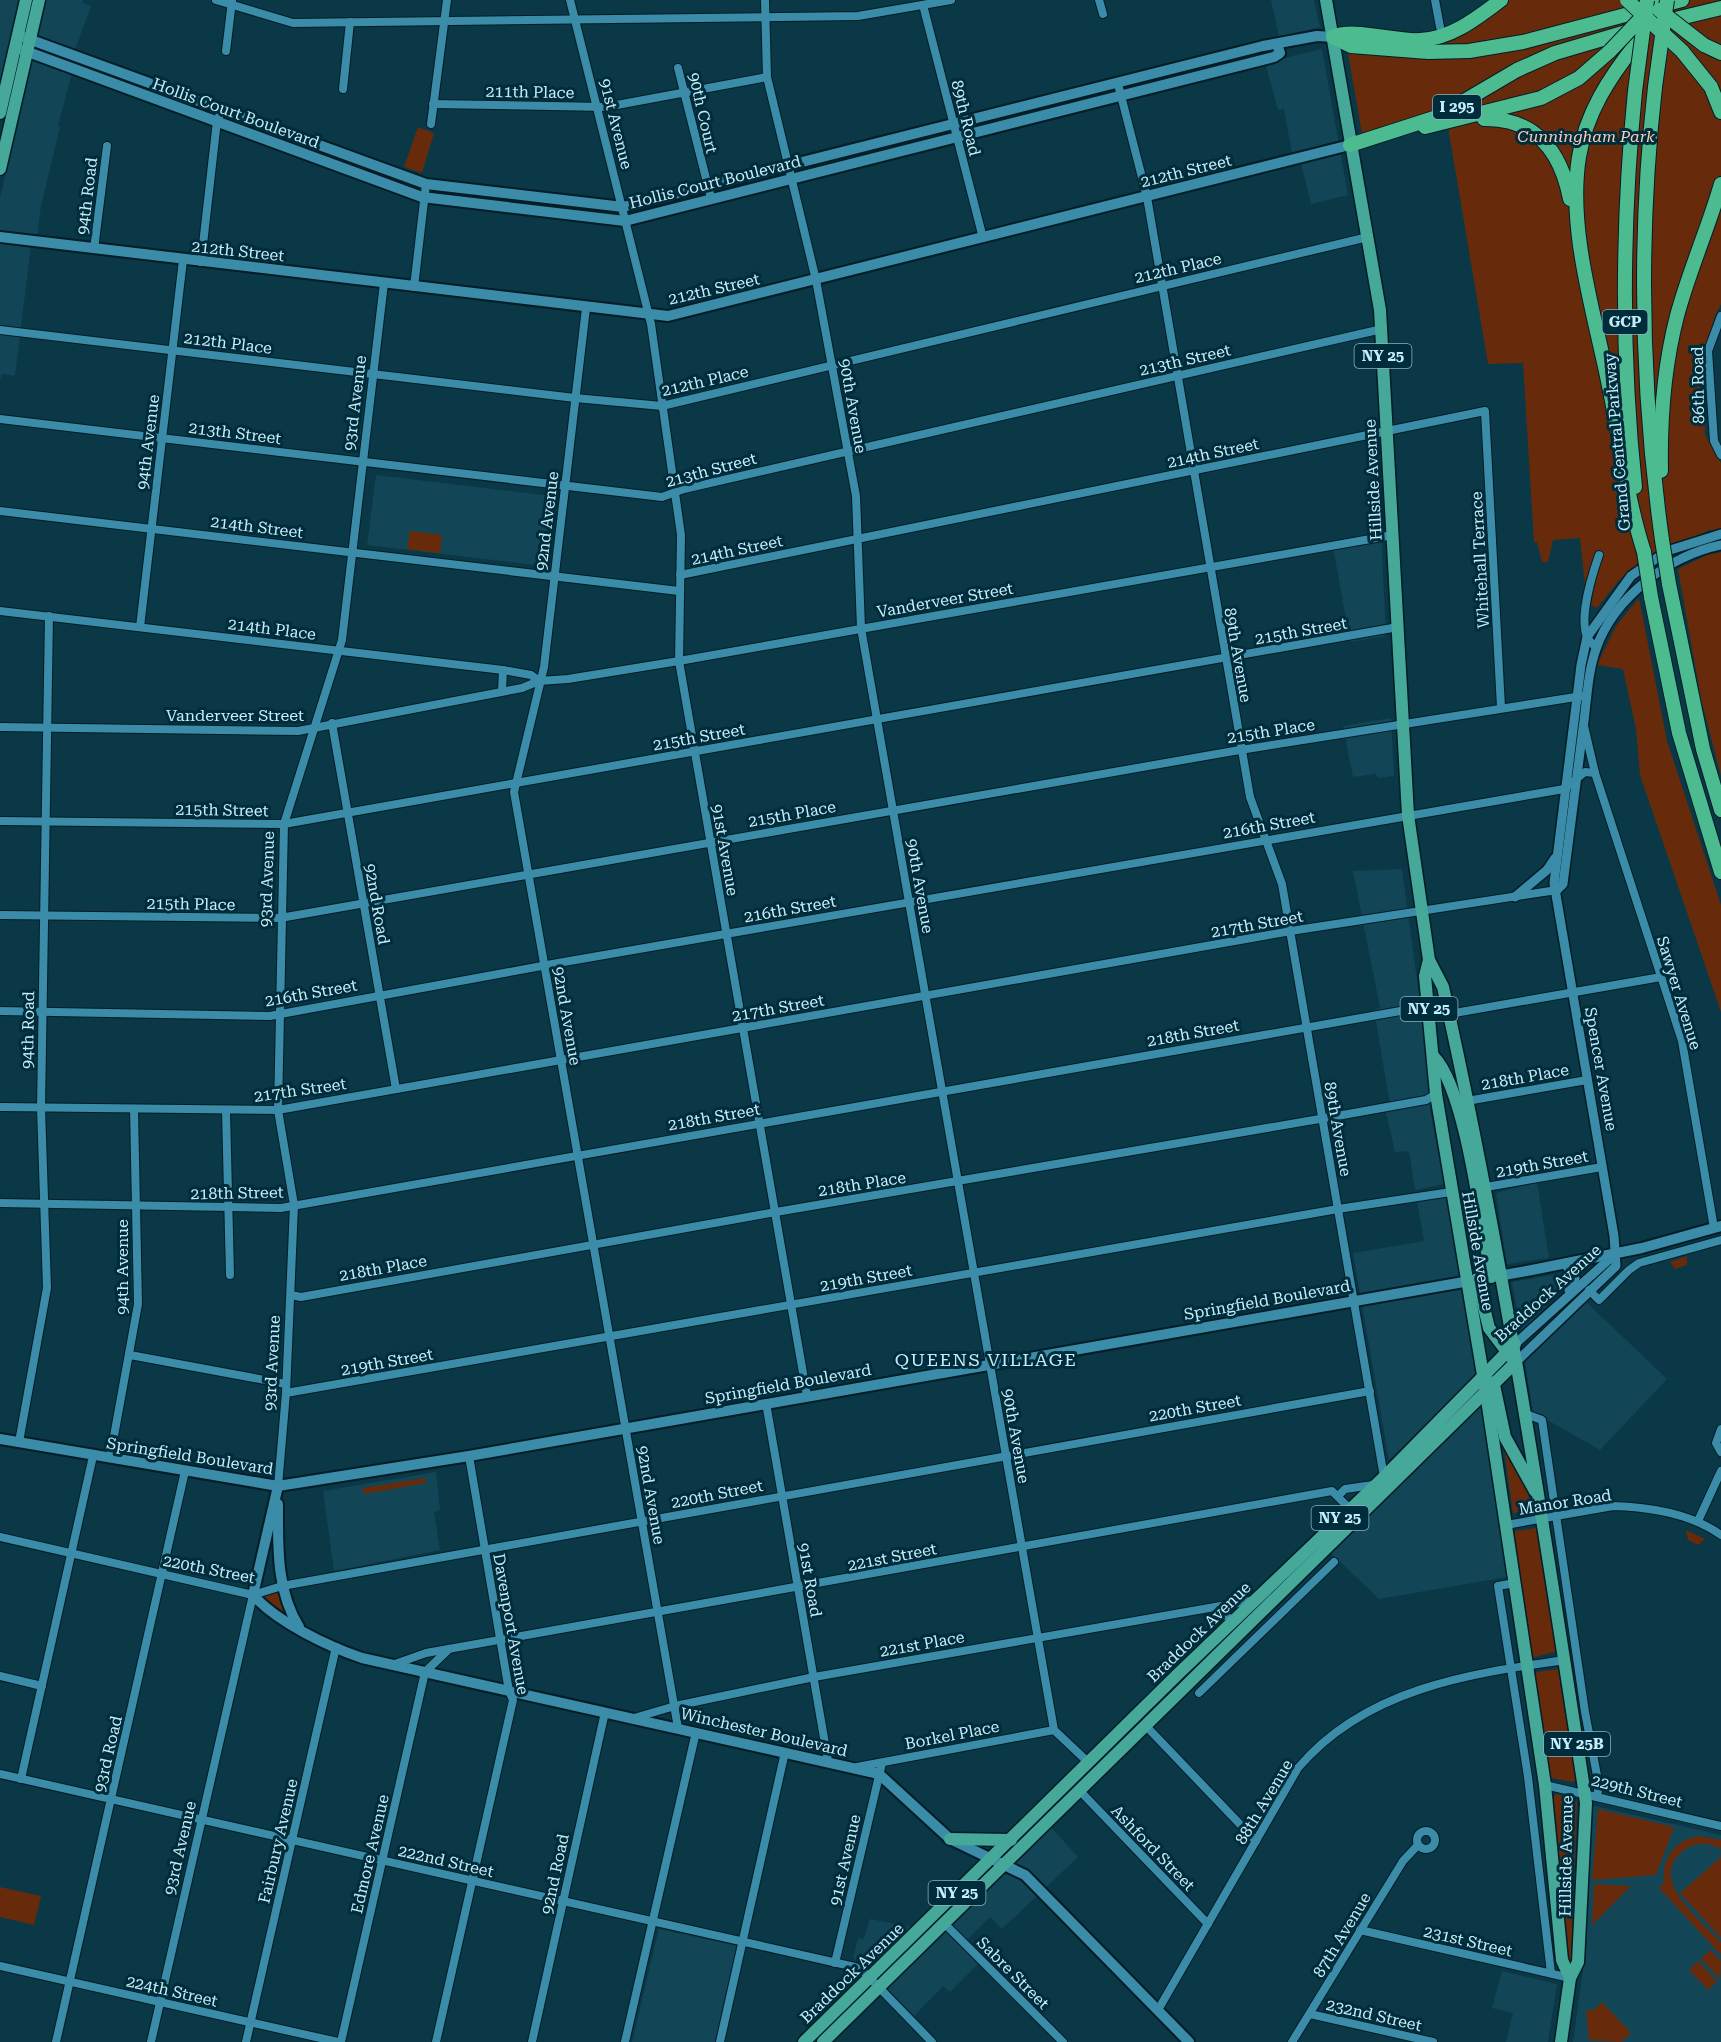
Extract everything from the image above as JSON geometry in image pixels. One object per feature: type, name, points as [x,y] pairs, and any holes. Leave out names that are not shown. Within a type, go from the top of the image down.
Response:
[{"type":"highway","points":[[1333,37],[1347,34],[1428,40],[1451,33],[1503,0]]},
{"type":"highway","points":[[1628,0],[1682,51],[1710,87],[1721,112]]},
{"type":"highway","points":[[1648,0],[1704,45],[1721,53]]},
{"type":"highway","name":"Grand Central Parkway","points":[[1648,0],[1635,91],[1626,200],[1625,324],[1632,457],[1651,597],[1679,733],[1721,872]]},
{"type":"highway","points":[[1449,123],[1528,103],[1555,92],[1591,69],[1658,0]]},
{"type":"highway","name":"Grand Central Parkway","points":[[1667,0],[1655,87],[1646,192],[1643,315],[1648,425],[1669,584],[1695,714],[1721,810]]},
{"type":"highway","points":[[1581,250],[1576,198],[1581,144],[1602,91],[1636,44],[1677,0]]},
{"type":"highway","points":[[1333,37],[1350,46],[1413,52],[1481,50],[1523,42],[1682,0]]},
{"type":"highway","name":"I 295","points":[[1350,145],[1409,128],[1455,108],[1517,70],[1567,48],[1721,8]]},
{"type":"highway","points":[[1409,128],[1479,119],[1505,121],[1525,128],[1543,141],[1558,159],[1564,174],[1581,250],[1631,507],[1644,552]]},
{"type":"highway","points":[[1662,540],[1661,433],[1666,373],[1677,316],[1721,184]]},
{"type":"highway","points":[[1702,239],[1721,196]]},
{"type":"main road","points":[[0,169],[23,43],[26,0]]},
{"type":"main road","points":[[0,113],[39,0]]},
{"type":"main road","name":"Hillside Avenue","points":[[1326,0],[1382,329],[1408,815],[1420,911],[1429,960],[1443,987],[1449,1014],[1485,1187],[1496,1276],[1516,1362],[1540,1500],[1550,1517],[1565,1660],[1584,1792],[1578,1962],[1570,1978],[1561,2042]]},
{"type":"main road","name":"Hollis Court Boulevard","points":[[1120,89],[1175,69],[1220,57],[1317,36],[1333,37]]},
{"type":"main road","name":"Hollis Court Boulevard","points":[[23,43],[121,71],[426,184],[623,207],[787,166],[848,158]]},
{"type":"main road","name":"Hollis Court Boulevard","points":[[23,43],[117,85],[422,197],[625,220],[791,179],[848,158],[1017,114],[1120,89],[1180,80],[1277,56],[1281,51],[1277,45]]},
{"type":"main road","points":[[1220,57],[1225,69]]},
{"type":"main road","points":[[1175,69],[1180,80]]},
{"type":"main road","points":[[117,85],[121,71]]},
{"type":"main road","points":[[168,104],[173,90]]},
{"type":"main road","points":[[289,149],[294,134]]},
{"type":"main road","name":"212th Street","points":[[0,237],[668,316],[1350,145]]},
{"type":"main road","points":[[358,174],[361,160]]},
{"type":"main road","points":[[492,205],[493,192]]},
{"type":"main road","points":[[560,213],[562,200]]},
{"type":"main road","name":"Hillside Avenue","points":[[1429,960],[1425,976],[1436,1094],[1451,1192],[1472,1280],[1482,1375]]},
{"type":"main road","points":[[1434,1057],[1444,1068],[1459,1113],[1496,1276]]},
{"type":"main road","name":"Springfield Boulevard","points":[[0,1439],[278,1486],[469,1456],[1354,1299],[1565,1264],[1674,1241],[1718,1227]]},
{"type":"main road","points":[[1472,1280],[1489,1328],[1511,1348]]},
{"type":"main road","name":"Braddock Avenue","points":[[823,2042],[874,1983],[997,1862],[1079,1790],[1189,1684],[1482,1375],[1511,1348]]},
{"type":"main road","name":"Braddock Avenue","points":[[804,2042],[944,1923],[997,1862],[1011,1840],[1178,1674],[1350,1509],[1490,1389],[1516,1362]]},
{"type":"main road","points":[[1482,1375],[1490,1389],[1505,1437],[1540,1500]]},
{"type":"main road","name":"Hillside Avenue","points":[[1490,1389],[1506,1525],[1545,1785],[1562,1960],[1570,1978]]},
{"type":"main road","name":"93rd Avenue","points":[[278,1486],[278,1541],[282,1586],[289,1611],[299,1627]]},
{"type":"main road","name":"93rd Avenue","points":[[253,1595],[278,1486]]},
{"type":"main road","name":"Winchester Boulevard","points":[[253,1595],[279,1619],[362,1658],[856,1768],[880,1768],[950,1839],[1025,1875],[1186,2041]]},
{"type":"main road","points":[[1178,1674],[1189,1684]]},
{"type":"main road","points":[[950,1839],[1011,1840]]},
{"type":"street","points":[[216,0],[232,2],[293,23],[858,16],[951,0]]},
{"type":"street","points":[[431,124],[447,0]]},
{"type":"street","name":"91st Avenue","points":[[570,0],[649,315],[681,535],[680,575]]},
{"type":"street","name":"90th Avenue","points":[[765,0],[767,78],[816,280],[856,496],[861,628],[1054,1730]]},
{"type":"street","points":[[1100,0],[1103,14]]},
{"type":"street","points":[[1435,0],[1440,27]]},
{"type":"street","points":[[226,51],[232,2]]},
{"type":"street","name":"89th Road","points":[[923,5],[982,238]]},
{"type":"street","points":[[343,89],[350,22]]},
{"type":"street","name":"90th Court","points":[[678,68],[682,93],[711,198]]},
{"type":"street","name":"211th Place","points":[[433,104],[597,107],[767,78]]},
{"type":"street","name":"89th Avenue","points":[[1120,89],[1147,197],[1250,797],[1282,884],[1370,1391],[1383,1482]]},
{"type":"street","points":[[201,262],[217,121],[222,110]]},
{"type":"street","name":"94th Road","points":[[94,249],[107,146]]},
{"type":"street","points":[[414,287],[422,197],[426,184]]},
{"type":"street","name":"212th Place","points":[[0,330],[575,398],[662,406],[1368,237]]},
{"type":"street","name":"94th Avenue","points":[[140,627],[183,260]]},
{"type":"street","name":"93rd Avenue","points":[[278,1486],[286,1388],[294,1205],[278,1110],[280,918],[284,824],[342,640],[384,283]]},
{"type":"street","name":"92nd Avenue","points":[[586,308],[544,667],[514,792],[678,1728]]},
{"type":"street","name":"86th Road","points":[[1721,316],[1717,333],[1708,351],[1709,395],[1714,441],[1721,455]]},
{"type":"street","name":"213th Street","points":[[0,419],[662,497],[847,451],[1382,329]]},
{"type":"street","name":"214th Street","points":[[0,511],[679,591],[680,575],[1485,411]]},
{"type":"street","name":"Whitehall Terrace","points":[[1485,411],[1501,707]]},
{"type":"street","points":[[1596,648],[1587,637],[1631,576],[1667,551],[1721,534]]},
{"type":"street","name":"Vanderveer Street","points":[[0,727],[298,731],[522,688],[539,681],[568,679],[679,661],[1393,535]]},
{"type":"street","name":"Spencer Avenue","points":[[1595,772],[1583,722],[1581,696],[1596,648],[1619,609],[1647,582],[1678,561],[1721,545]]},
{"type":"street","name":"Spencer Avenue","points":[[1599,555],[1591,578],[1581,696],[1564,789],[1554,883],[1557,890],[1616,1254]]},
{"type":"street","name":"91st Avenue","points":[[679,591],[679,661],[807,1396]]},
{"type":"street","name":"214th Place","points":[[0,611],[502,670],[531,675],[539,681]]},
{"type":"street","name":"94th Road","points":[[19,1443],[47,1288],[40,1108],[49,616]]},
{"type":"street","name":"215th Street","points":[[0,821],[284,824],[1398,627]]},
{"type":"street","points":[[502,670],[502,691]]},
{"type":"street","name":"215th Place","points":[[0,915],[280,918],[1241,749],[1581,696]]},
{"type":"street","name":"Spencer Avenue","points":[[1557,890],[1563,884],[1583,722]]},
{"type":"street","name":"92nd Road","points":[[332,723],[396,1089]]},
{"type":"street","points":[[1564,789],[1577,776],[1585,772],[1595,772]]},
{"type":"street","name":"Sawyer Avenue","points":[[1595,772],[1682,1041],[1718,1227]]},
{"type":"street","name":"216th Street","points":[[0,1011],[270,1016],[379,994],[726,933],[1564,789]]},
{"type":"street","points":[[1515,897],[1547,870],[1556,856]]},
{"type":"street","name":"217th Street","points":[[0,1107],[278,1110],[1289,932],[1557,890]]},
{"type":"street","points":[[1449,1014],[1661,977]]},
{"type":"street","name":"218th Street","points":[[0,1203],[281,1208],[1429,1006]]},
{"type":"street","name":"218th Place","points":[[1467,1101],[1587,1080]]},
{"type":"street","name":"218th Place","points":[[291,1295],[301,1297],[776,1212],[959,1182],[1426,1100],[1436,1094]]},
{"type":"street","name":"94th Avenue","points":[[110,1458],[138,1304],[134,1110]]},
{"type":"street","points":[[226,1111],[230,1275]]},
{"type":"street","name":"219th Street","points":[[1485,1187],[1602,1167]]},
{"type":"street","name":"219th Street","points":[[130,1355],[286,1388],[609,1337],[1338,1209],[1451,1192]]},
{"type":"street","points":[[1590,1290],[1599,1300],[1639,1263],[1721,1240]]},
{"type":"street","name":"Braddock Avenue","points":[[1516,1362],[1616,1266],[1616,1254]]},
{"type":"street","name":"Braddock Avenue","points":[[1511,1348],[1616,1254]]},
{"type":"street","points":[[1565,1264],[1575,1278],[1565,1298]]},
{"type":"street","name":"220th Street","points":[[0,1537],[253,1595],[282,1586],[1370,1391]]},
{"type":"street","name":"91st Road","points":[[766,1404],[828,1761]]},
{"type":"street","name":"Hillside Avenue","points":[[1526,1414],[1542,1420],[1550,1517],[1599,1786],[1597,1796]]},
{"type":"street","points":[[1721,1429],[1716,1443],[1721,1452]]},
{"type":"street","points":[[21,1779],[93,1456]]},
{"type":"street","name":"Davenport Avenue","points":[[436,2042],[513,1700],[509,1690],[469,1456]]},
{"type":"street","name":"93rd Road","points":[[57,2042],[185,1471]]},
{"type":"street","points":[[1698,1521],[1721,1471]]},
{"type":"street","name":"221st Street","points":[[392,1665],[426,1653],[1332,1491],[1338,1496],[1346,1489],[1383,1482]]},
{"type":"street","points":[[1338,1496],[1350,1509]]},
{"type":"street","name":"Manor Road","points":[[1506,1525],[1613,1506],[1671,1513],[1698,1521],[1721,1535]]},
{"type":"street","points":[[1199,1694],[1334,1562]]},
{"type":"street","name":"Hillside Avenue","points":[[1515,1583],[1498,1586],[1509,1668],[1528,1777],[1551,1973]]},
{"type":"street","name":"93rd Avenue","points":[[151,2042],[253,1595]]},
{"type":"street","name":"221st Place","points":[[634,1718],[675,1706],[814,1677],[1256,1600]]},
{"type":"street","points":[[1217,1606],[1233,1622]]},
{"type":"street","name":"Fairbury Avenue","points":[[246,2042],[336,1647]]},
{"type":"street","points":[[425,1672],[449,1649]]},
{"type":"street","name":"88th Avenue","points":[[1158,2010],[1298,1768],[1328,1737],[1375,1708],[1426,1686],[1467,1675],[1565,1660]]},
{"type":"street","name":"Edmore Avenue","points":[[340,2042],[425,1672]]},
{"type":"street","points":[[0,1676],[42,1686]]},
{"type":"street","name":"92nd Road","points":[[532,2042],[605,1712]]},
{"type":"street","points":[[1146,1726],[1256,1841]]},
{"type":"street","points":[[1054,1730],[1089,1763]]},
{"type":"street","name":"Borkel Place","points":[[880,1768],[1054,1730]]},
{"type":"street","points":[[625,2042],[696,1732]]},
{"type":"street","points":[[720,2042],[785,1752]]},
{"type":"street","name":"91st Avenue","points":[[835,1963],[880,1768]]},
{"type":"street","name":"222nd Street","points":[[0,1774],[855,1967],[932,2042]]},
{"type":"street","name":"229th Street","points":[[1545,1785],[1584,1792],[1721,1826]]},
{"type":"street","name":"Ashford Street","points":[[1079,1790],[1208,1924]]},
{"type":"street","name":"87th Avenue","points":[[1293,2042],[1403,1861],[1418,1845]]},
{"type":"street","name":"Sabre Street","points":[[944,1923],[1063,2042]]},
{"type":"street","name":"231st Street","points":[[1360,1930],[1570,1978]]},
{"type":"street","name":"224th Street","points":[[0,1966],[340,2042]]},
{"type":"street","name":"232nd Street","points":[[1310,2014],[1433,2042]]},
{"type":"shaded area","points":[[0,0],[20,0],[0,87]]},
{"type":"shaded area","points":[[46,0],[83,0],[83,3],[91,6],[75,50],[38,36]]},
{"type":"shaded area","points":[[1271,0],[1314,0],[1320,27],[1279,37]]},
{"type":"shaded area","points":[[1322,49],[1348,195],[1311,204],[1301,163],[1294,165],[1284,109],[1278,110],[1265,63]]},
{"type":"shaded area","points":[[33,57],[73,69],[58,126],[60,127],[41,206],[37,237],[32,237],[15,376],[2,374],[0,380],[0,198]]},
{"type":"shaded area","points":[[376,475],[552,496],[543,566],[367,545]]},
{"type":"shaded area","points":[[1381,532],[1386,636],[1350,642],[1332,541]]},
{"type":"shaded area","points":[[1391,718],[1394,776],[1378,778],[1376,774],[1353,777],[1343,726]]},
{"type":"shaded area","points":[[1402,869],[1430,1077],[1430,1109],[1444,1184],[1415,1190],[1409,1151],[1395,1152],[1386,1112],[1391,1111],[1374,1010],[1380,1008],[1353,871]]},
{"type":"shaded area","points":[[1537,1182],[1549,1258],[1507,1264],[1496,1193]]},
{"type":"shaded area","points":[[1446,1195],[1477,1374],[1389,1460],[1353,1253],[1424,1241],[1417,1201]]},
{"type":"shaded area","points":[[1570,1272],[1572,1279],[1521,1332],[1512,1282]]},
{"type":"shaded area","points":[[1586,1302],[1667,1379],[1600,1450],[1533,1412],[1525,1361]]},
{"type":"shaded area","points":[[1481,1404],[1507,1577],[1379,1599],[1330,1552]]},
{"type":"shaded area","points":[[436,1472],[440,1510],[434,1512],[440,1550],[334,1571],[323,1491]]},
{"type":"shaded area","points":[[1591,1805],[1721,1835],[1721,2042],[1573,2042],[1583,1969]]},
{"type":"shaded area","points":[[1048,1824],[1078,1857],[1002,1929],[990,1917],[961,1946],[978,1964],[950,1992],[943,1986],[914,2016],[885,1986]]},
{"type":"shaded area","points":[[870,1919],[913,1927],[876,1964],[853,1959],[858,1938],[864,1939]]},
{"type":"shaded area","points":[[659,1929],[737,1946],[715,2042],[632,2042]]},
{"type":"shaded area","points":[[1502,1971],[1557,1984],[1548,2042],[1506,2042],[1513,2013],[1492,2008]]},
{"type":"green space","name":"Cunningham Park","points":[[1503,0],[1721,0],[1721,304],[1715,316],[1704,354],[1705,435],[1721,463],[1721,530],[1709,530],[1619,580],[1597,608],[1591,605],[1595,584],[1585,585],[1580,538],[1553,540],[1548,562],[1542,562],[1537,542],[1534,542],[1523,363],[1488,364],[1445,109],[1362,134],[1348,53],[1437,42]]},
{"type":"green space","points":[[418,127],[434,133],[422,173],[404,167]]},
{"type":"green space","points":[[410,531],[442,535],[440,553],[407,549]]},
{"type":"green space","points":[[1721,552],[1721,776],[1701,699],[1678,569],[1707,555]]},
{"type":"green space","points":[[1639,598],[1667,741],[1721,905],[1721,1012],[1640,775],[1636,729],[1623,669],[1597,665],[1616,626]]},
{"type":"green space","points":[[1687,1256],[1687,1265],[1675,1269],[1670,1262]]},
{"type":"green space","points":[[1504,1448],[1526,1487],[1532,1511],[1513,1513]]},
{"type":"green space","points":[[425,1478],[426,1483],[364,1494],[363,1488]]},
{"type":"green space","points":[[1536,1528],[1557,1651],[1535,1657],[1532,1656],[1514,1533]]},
{"type":"green space","points":[[1686,1530],[1705,1539],[1698,1545],[1688,1540]]},
{"type":"green space","points":[[278,1593],[286,1619],[265,1601],[266,1595]]},
{"type":"green space","points":[[1558,1669],[1576,1780],[1573,1782],[1551,1778],[1535,1674]]},
{"type":"green space","points":[[1557,1794],[1577,1801],[1571,1964],[1568,1963],[1553,1797]]},
{"type":"green space","points":[[1598,1809],[1674,1827],[1656,1875],[1592,1880]]},
{"type":"green space","points":[[1700,1836],[1721,1840],[1721,1849],[1703,1844],[1686,1849],[1675,1860],[1671,1872],[1673,1885],[1690,1910],[1721,1942],[1721,1955],[1659,1888],[1664,1882],[1665,1865],[1672,1851],[1684,1841]]},
{"type":"green space","points":[[1721,1857],[1721,1938],[1680,1893]]},
{"type":"green space","points":[[1594,1884],[1631,1886],[1592,1925]]},
{"type":"green space","points":[[0,1887],[41,1896],[34,1925],[0,1917]]},
{"type":"green space","points":[[1710,1950],[1721,1961],[1720,1979],[1701,1959]]},
{"type":"green space","points":[[1698,1961],[1717,1981],[1708,1990],[1689,1970]]},
{"type":"green space","points":[[1602,2002],[1631,2033],[1621,2042],[1589,2040],[1586,2011],[1595,2009]]},
{"type":"district","name":"QUEENS VILLAGE","points":[[986,1359]]}]
